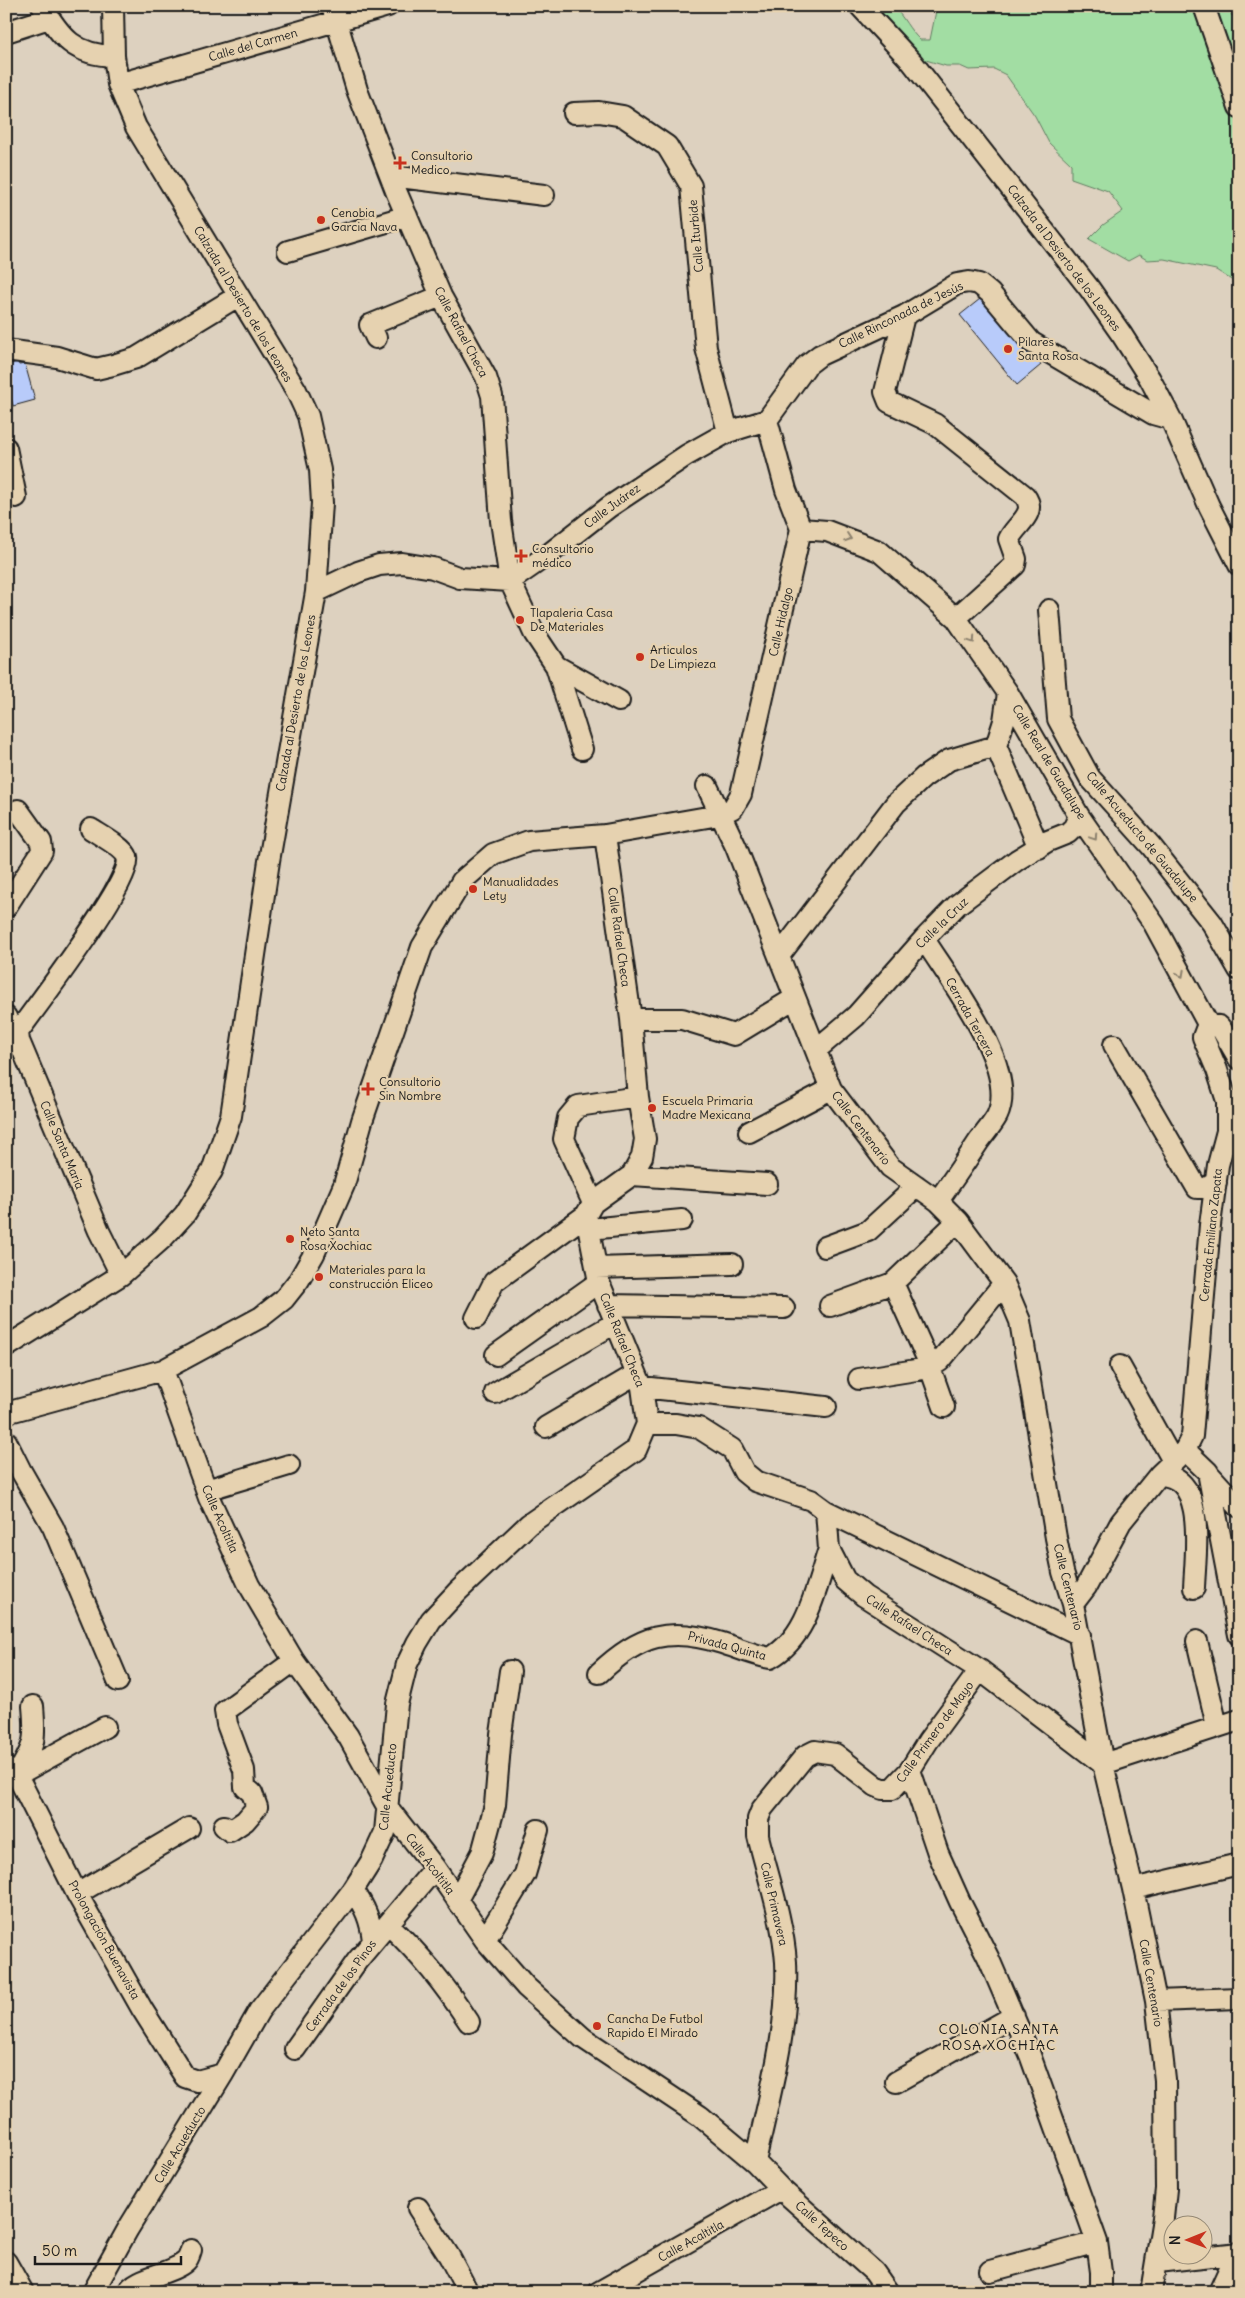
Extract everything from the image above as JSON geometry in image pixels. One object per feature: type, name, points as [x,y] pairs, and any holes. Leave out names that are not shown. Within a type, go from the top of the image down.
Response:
[{"type":"street","name":"Calzada al Desierto de los Leones","points":[[6,1347],[121,1274],[163,1238],[185,1214],[212,1171],[231,1116],[268,861],[316,592],[322,503],[320,470],[308,416],[296,390],[136,127],[118,84],[114,56],[113,6]]},
{"type":"street","name":"Calle del Carmen","points":[[118,84],[334,14],[388,6]]},
{"type":"street","name":"Calzada al Desierto de los Leones","points":[[860,6],[912,62],[1089,288],[1150,380],[1171,419],[1209,506],[1239,565]]},
{"type":"street","points":[[1204,6],[1239,107]]},
{"type":"street","points":[[6,32],[46,12],[59,33],[82,51],[95,56],[114,56]]},
{"type":"street","name":"Calle Rafael Checa","points":[[334,14],[357,90],[407,216],[441,296],[486,377],[492,396],[501,521],[510,581],[534,633],[556,666],[582,749]]},
{"type":"street","name":"Calle Iturbide","points":[[574,113],[599,112],[623,116],[667,146],[691,186],[706,348],[728,432]]},
{"type":"street","points":[[391,176],[544,195]]},
{"type":"street","points":[[288,251],[407,216]]},
{"type":"street","name":"Calle Rinconada de Jesús","points":[[767,420],[807,365],[820,355],[904,316],[957,284],[969,282],[979,284],[1032,342],[1147,411],[1171,419]]},
{"type":"street","points":[[6,350],[57,357],[96,369],[136,358],[238,296]]},
{"type":"street","points":[[376,338],[370,325],[441,296]]},
{"type":"street","points":[[904,316],[885,392],[886,398],[889,402],[935,424],[1025,496],[1030,510],[1009,539],[1016,559],[1015,565],[956,618]]},
{"type":"street","points":[[767,420],[786,490],[801,529]]},
{"type":"street","name":"Calle Juárez","points":[[510,581],[549,554],[609,507],[687,455],[728,432],[767,420]]},
{"type":"street","points":[[6,448],[16,497]]},
{"type":"street","name":"Calle Real de Guadalupe","points":[[801,529],[826,531],[879,552],[956,618],[1008,693],[1080,816],[1154,924],[1208,1024],[1219,1026],[1239,1058]]},
{"type":"street","name":"Calle Hidalgo","points":[[719,815],[734,808],[741,794],[801,529]]},
{"type":"street","points":[[316,592],[358,572],[379,565],[402,564],[434,568],[460,578],[510,581]]},
{"type":"street","name":"Calle Acueducto de Guadalupe","points":[[1049,610],[1058,719],[1090,778],[1152,846],[1212,923],[1239,970]]},
{"type":"street","points":[[556,666],[619,701]]},
{"type":"street","points":[[1008,693],[1004,721],[996,746],[1039,848]]},
{"type":"street","points":[[779,956],[896,804],[924,776],[949,760],[996,746]]},
{"type":"street","name":"Calle Centenario","points":[[706,786],[736,847],[817,1049],[831,1089],[890,1168],[938,1201],[958,1221],[1004,1283],[1020,1321],[1056,1538],[1080,1635],[1103,1764],[1133,1889],[1156,2001],[1165,2080],[1166,2189],[1157,2262],[1151,2292]]},
{"type":"street","points":[[6,907],[42,851],[41,842],[18,810]]},
{"type":"street","points":[[6,1413],[163,1370],[261,1318],[284,1299],[299,1280],[314,1254],[344,1185],[362,1122],[422,947],[462,881],[493,854],[529,842],[605,835],[719,815]]},
{"type":"street","name":"Calle la Cruz","points":[[817,1049],[856,1016],[924,939],[957,905],[1017,860],[1048,841],[1068,833],[1080,816]]},
{"type":"street","points":[[12,1034],[103,912],[128,866],[127,856],[121,850],[91,830]]},
{"type":"street","name":"Calle Rafael Checa","points":[[605,835],[631,1019],[638,1097],[645,1139],[642,1157],[632,1175],[590,1216],[597,1275],[639,1380],[647,1424]]},
{"type":"street","name":"Cerrada Tercera","points":[[924,939],[990,1046],[1001,1077],[1002,1092],[997,1115],[938,1201]]},
{"type":"street","points":[[631,1019],[682,1019],[734,1035],[795,998]]},
{"type":"street","name":"Cerrada Emiliano Zapata","points":[[1073,1604],[1086,1587],[1121,1522],[1192,1436],[1216,1182],[1227,1131],[1227,1101],[1217,1070],[1203,1037],[1208,1024]]},
{"type":"street","name":"Calle Santa María","points":[[12,1034],[98,1231],[121,1274]]},
{"type":"street","points":[[1114,1046],[1197,1188],[1206,1188],[1216,1182]]},
{"type":"street","points":[[749,1132],[831,1089]]},
{"type":"street","points":[[590,1216],[564,1139],[568,1118],[578,1106],[638,1097]]},
{"type":"street","points":[[632,1175],[768,1184]]},
{"type":"street","points":[[826,1247],[868,1231],[917,1186]]},
{"type":"street","points":[[476,1318],[494,1282],[590,1216],[682,1220]]},
{"type":"street","points":[[830,1306],[893,1284],[958,1221]]},
{"type":"street","points":[[496,1354],[597,1275],[732,1264]]},
{"type":"street","points":[[859,1379],[929,1368],[940,1361],[1004,1283]]},
{"type":"street","points":[[893,1284],[944,1407]]},
{"type":"street","points":[[495,1393],[612,1314],[784,1308]]},
{"type":"street","points":[[1120,1366],[1172,1462],[1169,1475],[1180,1482],[1191,1498],[1196,1513],[1194,1588]]},
{"type":"street","name":"Calle Acoltitla","points":[[163,1370],[206,1490],[250,1585],[294,1661],[348,1736],[388,1808],[434,1868],[485,1940],[526,1987],[583,2038],[700,2116],[756,2162]]},
{"type":"street","points":[[546,1427],[639,1380],[826,1407]]},
{"type":"street","points":[[647,1424],[676,1424],[699,1428],[732,1449],[744,1472],[755,1481],[812,1500],[826,1511],[1080,1635]]},
{"type":"street","name":"Calle Acueducto","points":[[93,2292],[128,2229],[223,2074],[258,2011],[353,1890],[372,1860],[385,1832],[397,1704],[407,1664],[417,1642],[432,1620],[458,1590],[529,1524],[636,1450],[647,1424]]},
{"type":"street","points":[[6,1441],[53,1527],[118,1681]]},
{"type":"street","points":[[1172,1462],[1208,1472],[1239,1507]]},
{"type":"street","points":[[206,1490],[289,1465]]},
{"type":"street","points":[[1208,1472],[1239,1635]]},
{"type":"street","name":"Calle Rafael Checa","points":[[826,1511],[829,1549],[844,1580],[864,1596],[980,1670],[1103,1764]]},
{"type":"street","name":"Privada Quinta","points":[[599,1673],[614,1658],[640,1643],[665,1634],[695,1636],[770,1658],[782,1652],[793,1640],[805,1618],[829,1549]]},
{"type":"street","points":[[1197,1641],[1217,1726]]},
{"type":"street","points":[[224,1826],[230,1831],[237,1827],[257,1807],[252,1793],[245,1787],[244,1770],[227,1724],[225,1711],[294,1661]]},
{"type":"street","name":"Calle Primero de Mayo","points":[[889,1790],[895,1787],[910,1770],[928,1741],[980,1670]]},
{"type":"street","points":[[457,1900],[482,1853],[495,1805],[501,1734],[510,1671]]},
{"type":"street","points":[[12,1772],[33,1749],[36,1734],[33,1706]]},
{"type":"street","points":[[1103,1764],[1239,1720]]},
{"type":"street","points":[[12,1772],[105,1728]]},
{"type":"street","name":"Calle Primavera","points":[[756,2162],[786,1998],[786,1962],[782,1932],[758,1836],[758,1820],[762,1809],[805,1756],[815,1751],[835,1754],[876,1786],[889,1790]]},
{"type":"street","points":[[910,1770],[938,1853],[1014,2016],[1097,2242],[1101,2272],[1101,2292]]},
{"type":"street","name":"Prolongación Buenavista","points":[[12,1772],[77,1894],[142,2008],[185,2076],[197,2081],[223,2074]]},
{"type":"street","points":[[77,1894],[189,1828]]},
{"type":"street","points":[[485,1940],[525,1874],[538,1830]]},
{"type":"street","points":[[1133,1889],[1239,1864]]},
{"type":"street","name":"Cerrada de los Pinos","points":[[295,2048],[336,1993],[340,1982],[434,1868]]},
{"type":"street","points":[[353,1890],[366,1909],[372,1925],[373,1941]]},
{"type":"street","points":[[388,1924],[416,1951],[446,1988],[468,2022]]},
{"type":"street","points":[[1156,2001],[1239,1998]]},
{"type":"street","points":[[896,2082],[1014,2016]]},
{"type":"street","name":"Calle Tepeco","points":[[756,2162],[782,2189],[874,2272],[888,2292]]},
{"type":"street","name":"Calle Acaltitla","points":[[599,2292],[698,2238],[782,2189]]},
{"type":"street","points":[[418,2208],[449,2256],[468,2292]]},
{"type":"street","points":[[990,2270],[1097,2242]]},
{"type":"street","points":[[104,2292],[128,2291],[135,2284],[165,2273],[187,2260],[191,2250]]},
{"type":"street","points":[[1157,2262],[1237,2254]]},
{"type":"street","points":[[1219,2292],[1237,2254]]},
{"type":"street","points":[[6,2262],[24,2292]]},
{"type":"green space","points":[[871,6],[893,6],[920,40],[930,40],[937,6],[1236,6],[1231,15],[1239,18],[1239,285],[1216,270],[1164,259],[1147,260],[1139,255],[1128,261],[1089,239],[1103,225],[1123,211],[1108,191],[1071,178],[1071,164],[1049,143],[1035,116],[1006,75],[994,69],[969,70],[960,66],[946,66],[919,58]]},
{"type":"building","name":"Pilares Santa Rosa","points":[[985,295],[1041,365],[1017,385],[960,315]]},
{"type":"building","points":[[18,362],[19,365],[25,364],[35,400],[13,406],[11,398],[6,399],[6,365]]},
{"type":"place","name":"Consultorio Medico","points":[[400,163]]},
{"type":"place","name":"Cenobia Garcia Nava","points":[[321,220]]},
{"type":"place","name":"Pilares Santa Rosa","points":[[1008,349]]},
{"type":"place","name":"Consultorio médico","points":[[521,556]]},
{"type":"place","name":"Tlapaleria Casa De Materiales","points":[[520,620]]},
{"type":"place","name":"Articulos De Limpieza","points":[[640,657]]},
{"type":"place","name":"Manualidades Lety","points":[[473,889]]},
{"type":"place","name":"Consultorio Sin Nombre","points":[[368,1089]]},
{"type":"place","name":"Escuela Primaria Madre Mexicana","points":[[652,1108]]},
{"type":"place","name":"Neto Santa Rosa Xochiac","points":[[290,1239]]},
{"type":"place","name":"Materiales para la construcción Eliceo","points":[[319,1277]]},
{"type":"place","name":"Cancha De Futbol Rapido El Mirado","points":[[597,2026]]},
{"type":"district","name":"COLONIA SANTA ROSA XOCHIAC","points":[[999,2038]]}]
